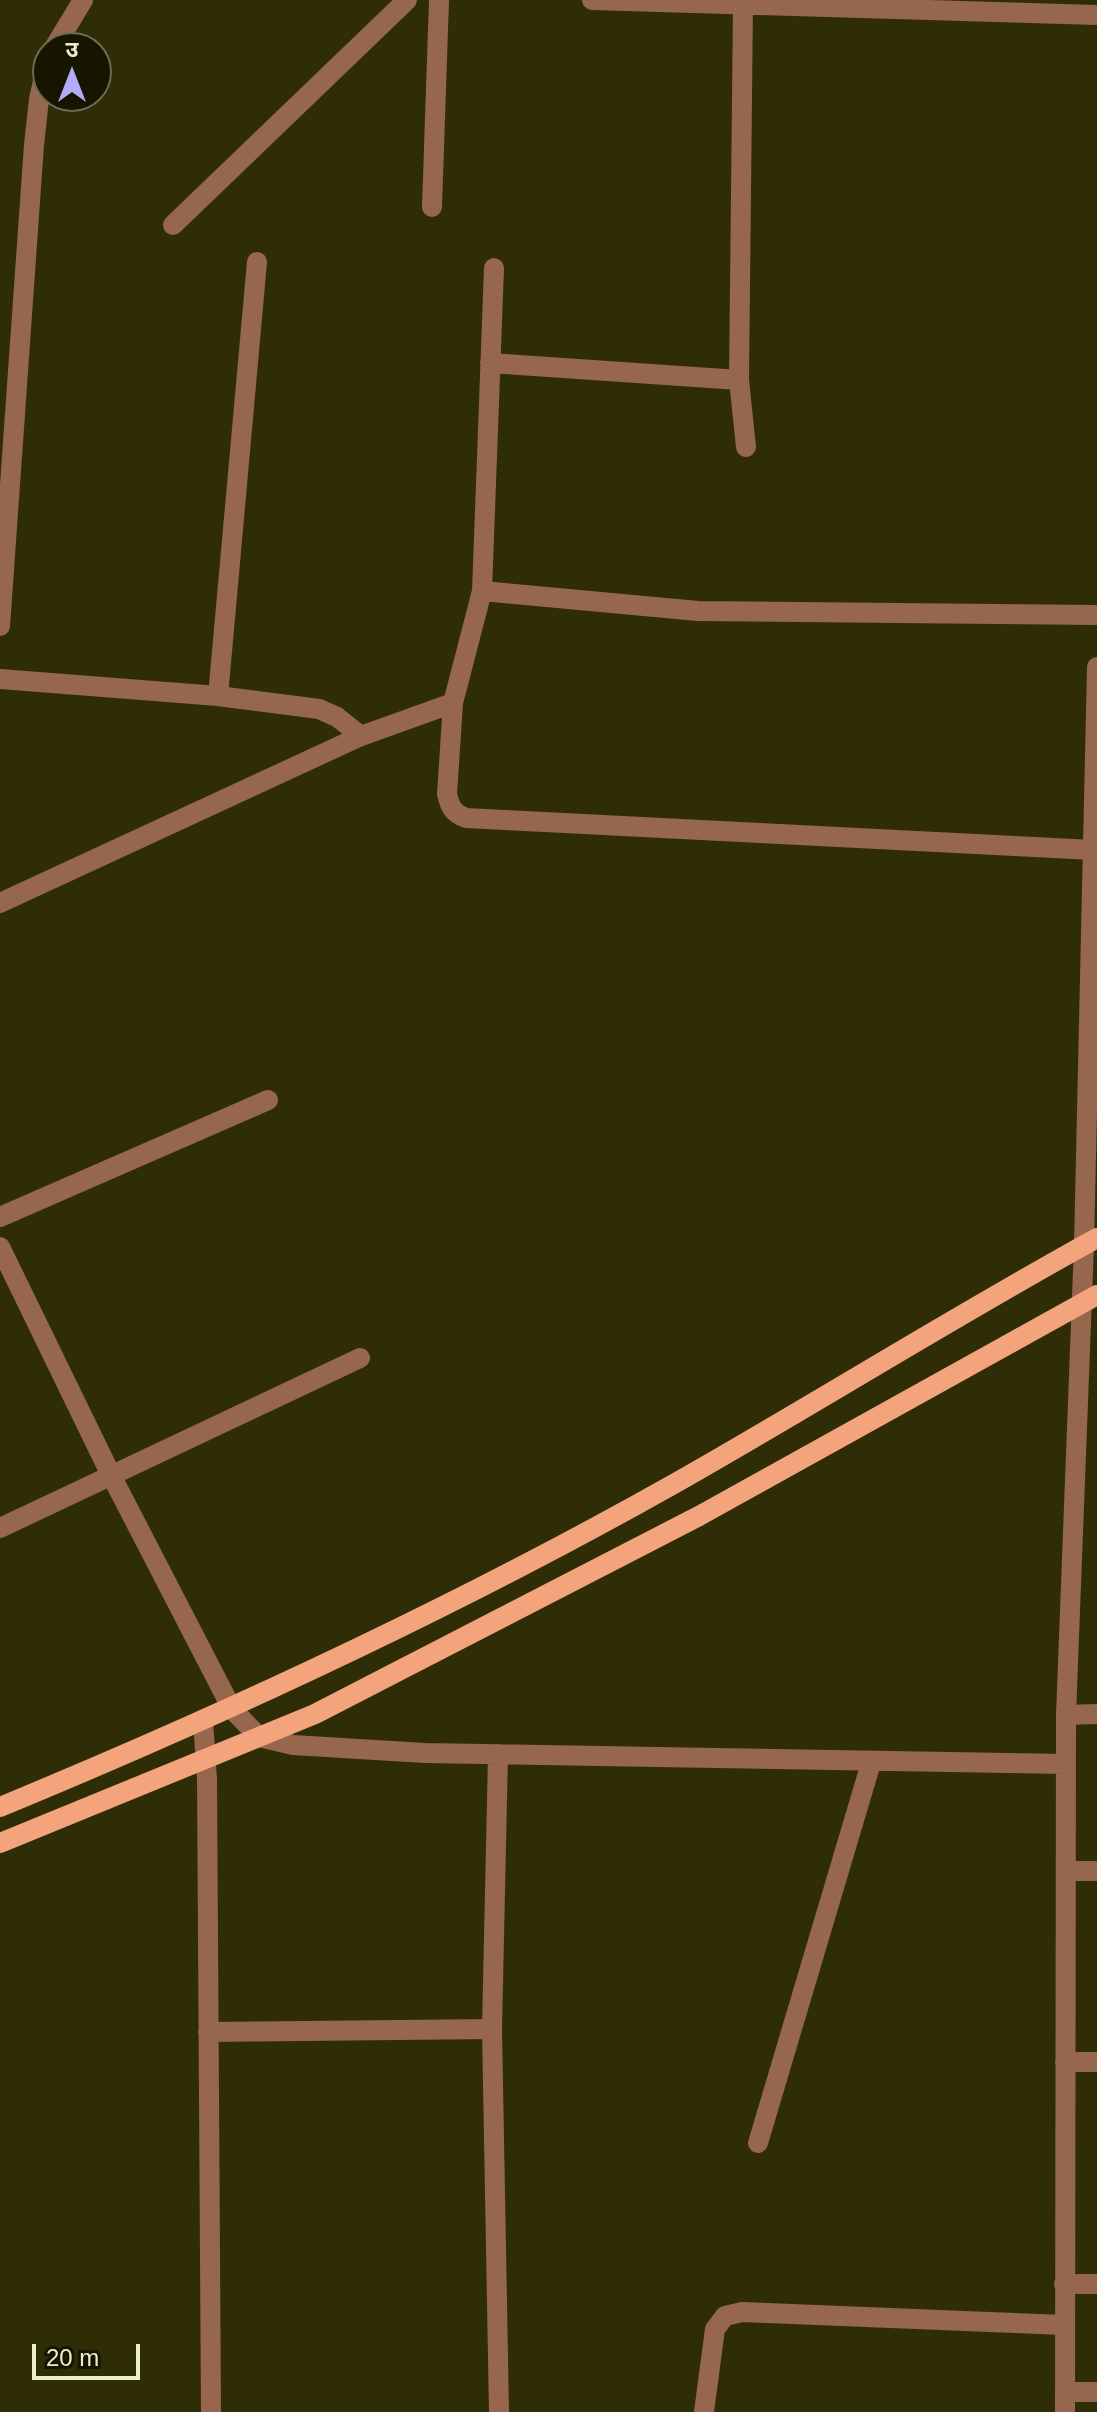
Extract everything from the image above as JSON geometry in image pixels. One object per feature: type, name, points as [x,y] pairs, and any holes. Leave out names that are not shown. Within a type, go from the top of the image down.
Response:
[{"type":"main road","points":[[0,1807],[232,1709],[670,1486],[1091,1242]]},
{"type":"main road","points":[[0,1843],[205,1762],[315,1714],[699,1516],[1089,1300]]},
{"type":"street","points":[[64,32],[83,0]]},
{"type":"street","points":[[173,225],[407,0]]},
{"type":"street","points":[[432,207],[439,0]]},
{"type":"street","points":[[592,0],[1097,15]]},
{"type":"street","points":[[743,3],[739,380],[746,447]]},
{"type":"street","points":[[0,626],[38,112]]},
{"type":"street","points":[[218,696],[257,262]]},
{"type":"street","points":[[494,268],[482,591],[453,703],[447,794],[450,806],[466,818],[1093,850]]},
{"type":"street","points":[[490,363],[739,380]]},
{"type":"street","points":[[482,591],[698,611],[1097,615]]},
{"type":"street","points":[[1097,667],[1091,1242],[1066,1715],[1065,2402],[1097,2392]]},
{"type":"street","points":[[0,679],[218,696],[319,709],[337,717],[361,736]]},
{"type":"street","points":[[0,903],[361,736],[453,703]]},
{"type":"street","points":[[0,1217],[268,1100]]},
{"type":"street","points":[[0,1247],[111,1475],[232,1709],[259,1737],[293,1745],[498,1754],[871,1763],[1066,1764]]},
{"type":"street","points":[[0,1528],[360,1358]]},
{"type":"street","points":[[1066,1715],[1097,1714]]},
{"type":"street","points":[[203,1721],[211,2412]]},
{"type":"street","points":[[498,1754],[492,2029],[499,2412]]},
{"type":"street","points":[[758,2143],[871,1763]]},
{"type":"street","points":[[1066,1871],[1097,1871]]},
{"type":"street","points":[[208,2032],[492,2029]]},
{"type":"street","points":[[1065,2062],[1097,2062]]},
{"type":"street","points":[[1064,2284],[1097,2284]]},
{"type":"street","points":[[704,2412],[715,2329],[725,2316],[742,2312],[1064,2325]]}]
